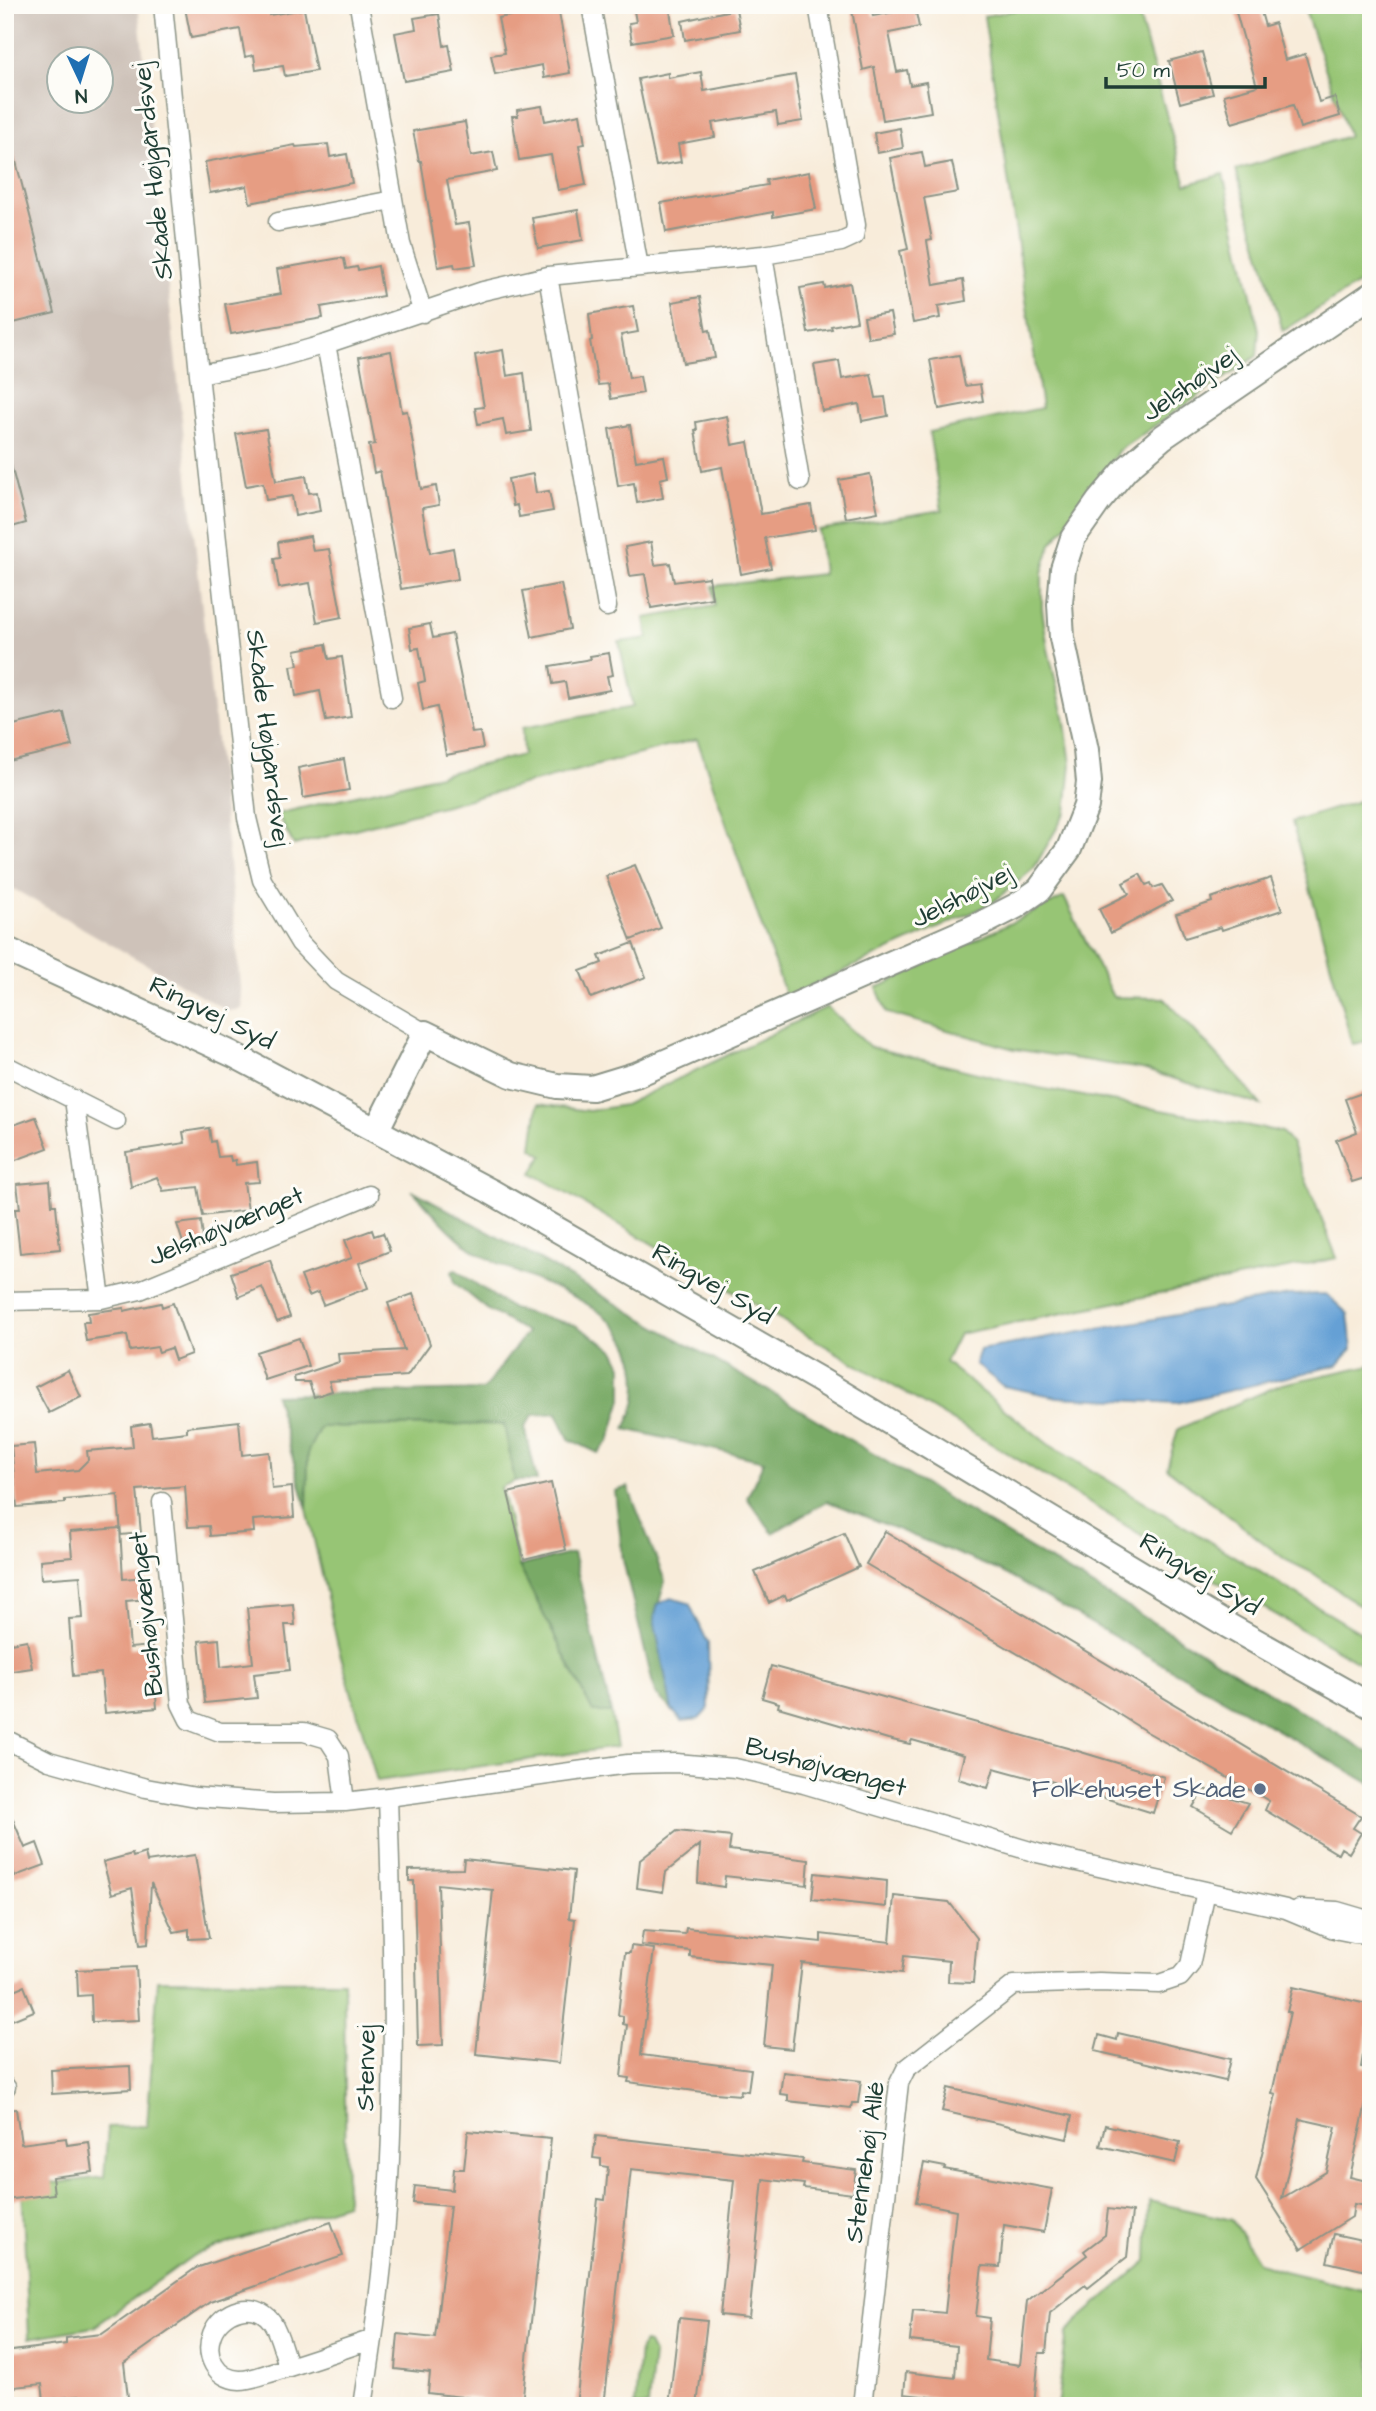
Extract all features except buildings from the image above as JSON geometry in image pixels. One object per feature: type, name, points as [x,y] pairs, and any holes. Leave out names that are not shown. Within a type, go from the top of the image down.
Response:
[{"type":"main road","name":"Jelshøjvej","points":[[425,1033],[511,1075],[557,1086],[592,1088],[638,1074],[981,924],[1016,906],[1039,890],[1069,849],[1086,806],[1089,782],[1086,750],[1062,638],[1060,604],[1063,569],[1073,538],[1126,469],[1163,437],[1371,295]]},
{"type":"main road","name":"Ringvej Syd","points":[[5,949],[232,1054],[377,1129],[618,1263],[806,1372],[1227,1625],[1371,1706]]},
{"type":"main road","points":[[377,1129],[425,1033]]},
{"type":"street","name":"Skåde Højgårdsvej","points":[[163,5],[199,374],[247,818],[261,880],[300,943],[336,981],[425,1033]]},
{"type":"street","points":[[359,5],[401,244],[422,313]]},
{"type":"street","points":[[591,5],[639,267]]},
{"type":"street","points":[[199,374],[263,362],[422,313],[483,290],[548,276],[763,255],[841,242],[854,236],[856,225],[818,5]]},
{"type":"street","points":[[278,222],[393,200]]},
{"type":"street","points":[[763,255],[800,481]]},
{"type":"street","points":[[548,276],[607,607]]},
{"type":"street","points":[[326,344],[392,698]]},
{"type":"street","points":[[5,1065],[116,1121]]},
{"type":"street","points":[[74,1100],[101,1299]]},
{"type":"street","name":"Jelshøjvænget","points":[[5,1301],[101,1299],[140,1290],[240,1251],[369,1195]]},
{"type":"street","name":"Bushøjvænget","points":[[162,1502],[181,1704],[189,1720],[220,1732],[304,1732],[328,1740],[339,1756],[345,1802]]},
{"type":"street","name":"Bushøjvænget","points":[[5,1739],[49,1761],[146,1788],[196,1797],[273,1803],[345,1802],[610,1766],[703,1764],[769,1776],[1026,1850],[1286,1909],[1334,1928],[1371,1934]]},
{"type":"street","name":"Stenvej","points":[[363,2406],[373,2339],[389,2181],[393,1944],[388,1797]]},
{"type":"street","name":"Stennehøj Allé","points":[[862,2406],[899,2082],[906,2069],[1014,1985],[1099,1982],[1159,1984],[1180,1977],[1190,1965],[1206,1891]]},
{"type":"street","name":"Bushøjvænget","points":[[1286,1909],[1337,1911],[1371,1921]]},
{"type":"street","points":[[289,2367],[272,2323],[256,2310],[236,2310],[227,2314],[220,2320],[211,2336],[209,2356],[212,2365],[228,2377],[239,2380],[289,2367],[373,2339]]},
{"type":"shaded area","points":[[5,5],[138,5],[229,862],[242,1009],[228,1011],[5,884]]},
{"type":"green space","points":[[1043,5],[1136,5],[1186,185],[1223,174],[1259,330],[1257,356],[1118,451],[1088,501],[1051,544],[1042,573],[1042,609],[1071,764],[1066,812],[1034,868],[991,904],[786,997],[697,739],[294,845],[277,814],[523,755],[522,728],[633,707],[619,642],[648,638],[645,618],[715,606],[713,586],[823,574],[818,530],[942,510],[929,432],[1042,408],[984,16]]},
{"type":"green space","points":[[1303,5],[1371,5],[1371,276],[1283,331],[1236,170],[1349,136]]},
{"type":"green space","points":[[1371,797],[1371,1041],[1352,1044],[1292,822]]},
{"type":"green space","points":[[1064,897],[1113,997],[1164,998],[1261,1105],[1142,1069],[1014,1049],[887,1013],[877,988]]},
{"type":"green space","points":[[827,1007],[870,1047],[1039,1088],[1282,1132],[1292,1145],[1337,1258],[959,1334],[945,1362],[1048,1444],[1371,1639],[1371,1669],[1210,1577],[1022,1462],[532,1173],[543,1155],[532,1148],[538,1104],[589,1111],[624,1105]]},
{"type":"green space","points":[[412,1190],[774,1394],[1371,1754],[1371,1784],[1000,1571],[827,1501],[773,1533],[747,1498],[764,1461],[625,1429],[636,1399],[635,1366],[625,1339],[608,1319],[586,1303],[478,1253],[451,1232]]},
{"type":"green space","points":[[456,1270],[512,1309],[575,1325],[614,1350],[622,1366],[622,1399],[609,1441],[598,1453],[569,1439],[557,1413],[533,1415],[525,1427],[537,1481],[515,1481],[504,1424],[320,1427],[308,1451],[307,1509],[275,1395],[483,1390],[527,1332],[488,1310],[455,1283],[452,1271]]},
{"type":"green space","points":[[1371,1365],[1371,1613],[1313,1573],[1286,1560],[1167,1468],[1178,1429],[1282,1384]]},
{"type":"green space","points":[[504,1424],[515,1481],[501,1487],[519,1566],[593,1712],[611,1712],[617,1747],[377,1781],[338,1646],[307,1509],[308,1451],[320,1427]]},
{"type":"green space","points":[[628,1487],[665,1581],[654,1619],[672,1710],[655,1693],[623,1560],[615,1491]]},
{"type":"green space","points":[[573,1553],[611,1712],[593,1712],[519,1566]]},
{"type":"green space","points":[[158,1980],[344,1981],[346,2204],[194,2255],[94,2327],[29,2338],[22,2187],[104,2177],[108,2127],[147,2126]]},
{"type":"green space","points":[[1149,2201],[1232,2220],[1259,2263],[1371,2292],[1371,2406],[1057,2406],[1067,2333],[1078,2320],[1147,2261]]},
{"type":"green space","points":[[644,2343],[648,2344],[653,2354],[648,2406],[635,2406],[640,2349]]},
{"type":"water","points":[[1326,1294],[1348,1314],[1352,1349],[1338,1365],[1177,1403],[1057,1397],[1003,1386],[975,1364],[980,1350],[1289,1295]]},
{"type":"water","points":[[671,1598],[689,1603],[708,1643],[709,1708],[699,1719],[682,1721],[672,1710],[654,1619],[658,1604]]},
{"type":"place","name":"Folkehuset Skåde","points":[[1260,1789]]}]
